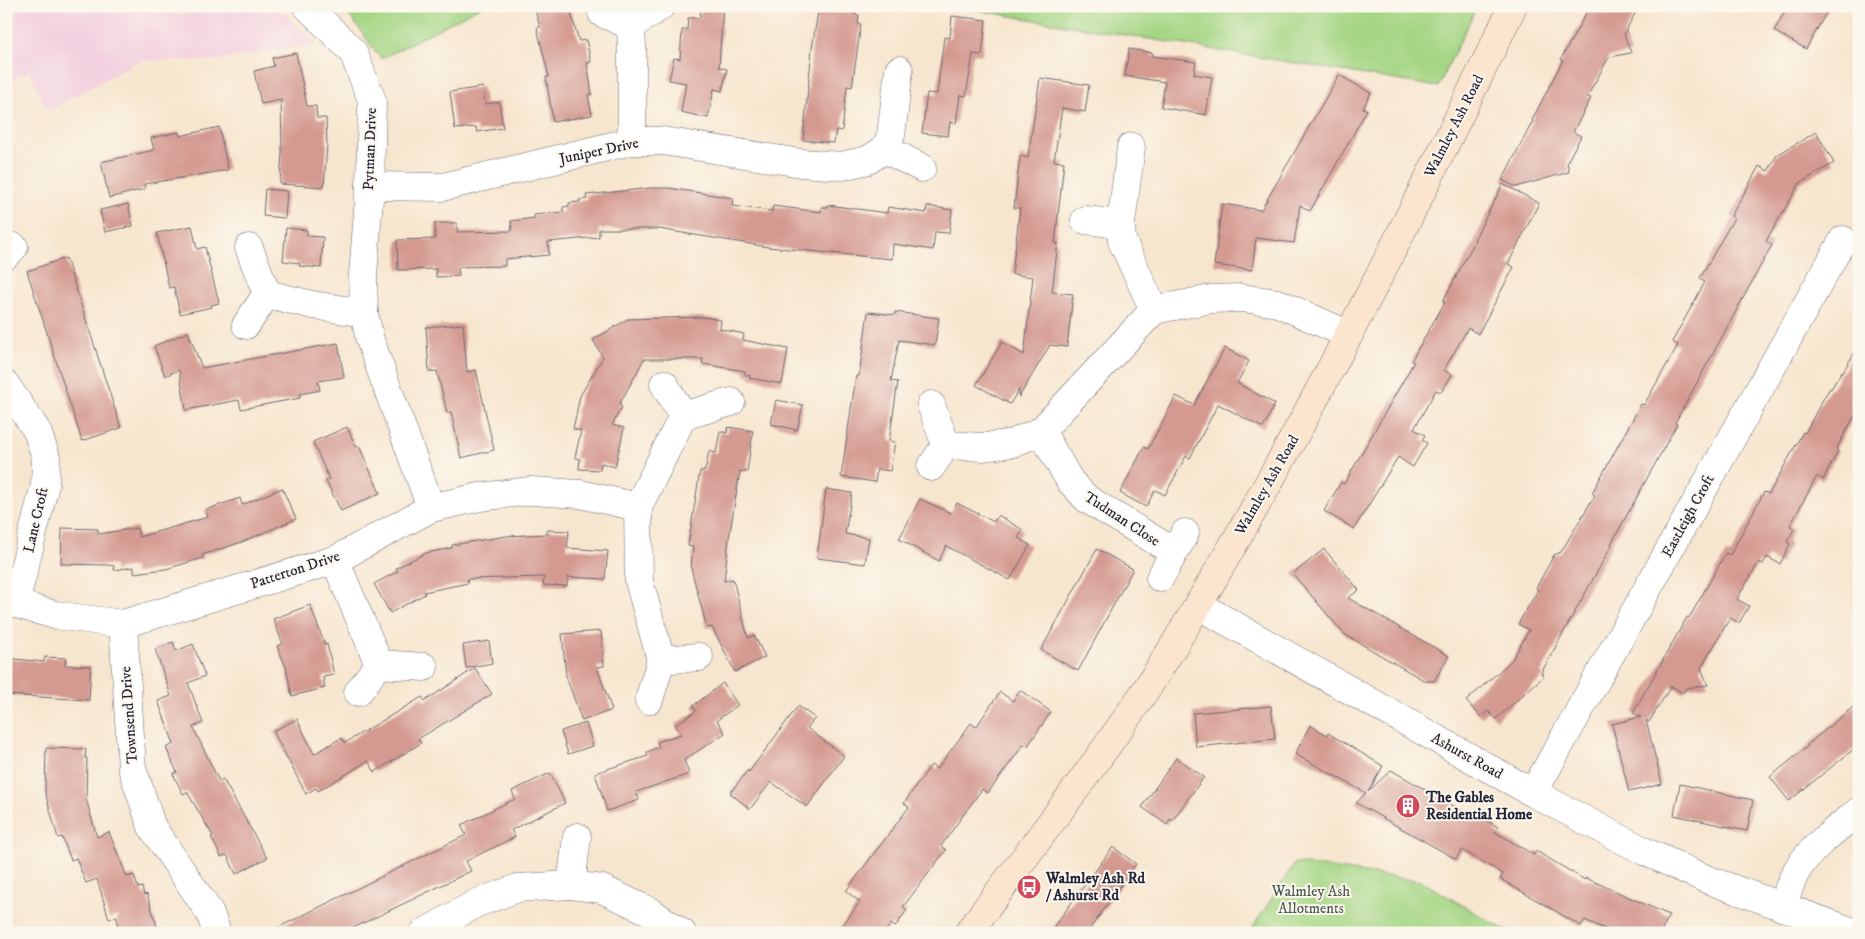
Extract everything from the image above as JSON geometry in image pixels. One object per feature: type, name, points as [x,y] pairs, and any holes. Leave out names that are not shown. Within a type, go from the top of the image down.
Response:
[{"type":"street","name":"Pytman Drive","points":[[307,6],[353,52],[372,100],[370,186],[363,275],[364,313],[370,340],[431,508]]},
{"type":"street","points":[[631,26],[661,6]]},
{"type":"street","name":"Walmley Ash Road","points":[[968,933],[1093,766],[1148,687],[1198,605],[1286,452],[1349,335],[1513,6]]},
{"type":"street","points":[[602,14],[631,26]]},
{"type":"street","points":[[631,26],[632,141]]},
{"type":"street","points":[[899,70],[891,135],[885,149],[922,168]]},
{"type":"street","name":"Juniper Drive","points":[[370,186],[443,187],[632,141],[662,141],[800,163],[842,166],[868,160],[885,149]]},
{"type":"street","points":[[1131,148],[1121,224],[1122,241],[1154,310]]},
{"type":"street","points":[[1085,220],[1121,224]]},
{"type":"street","name":"Eastleigh Croft","points":[[1533,793],[1843,240]]},
{"type":"street","points":[[250,248],[267,294]]},
{"type":"street","points":[[267,294],[313,305],[364,313]]},
{"type":"street","points":[[246,325],[267,294]]},
{"type":"street","points":[[946,445],[984,447],[1013,443],[1041,431],[1154,310],[1211,299],[1240,298],[1278,303],[1349,335]]},
{"type":"street","points":[[664,384],[683,416]]},
{"type":"street","name":"Lane Croft","points":[[6,385],[37,431],[46,457],[45,485],[11,602]]},
{"type":"street","points":[[649,700],[661,660],[639,580],[638,507],[683,416],[731,402]]},
{"type":"street","points":[[931,405],[946,445]]},
{"type":"street","name":"Tudman Close","points":[[1041,431],[1070,481],[1087,499],[1180,543],[1160,578]]},
{"type":"street","points":[[931,467],[946,445]]},
{"type":"street","name":"Patterton Drive","points":[[11,602],[55,615],[123,624],[334,560],[431,508],[480,497],[531,490],[580,494],[638,507]]},
{"type":"street","points":[[334,560],[379,664]]},
{"type":"street","name":"Ashurst Road","points":[[1198,605],[1533,793],[1644,851],[1706,880],[1856,933]]},
{"type":"street","name":"Townsend Drive","points":[[123,624],[132,768],[152,827],[210,913],[216,933]]},
{"type":"street","points":[[661,660],[699,657]]},
{"type":"street","points":[[379,664],[424,667]]},
{"type":"street","points":[[358,692],[379,664]]},
{"type":"street","points":[[1782,907],[1799,867],[1822,842],[1859,811]]},
{"type":"street","points":[[571,885],[577,837]]},
{"type":"street","points":[[424,933],[477,903],[518,888],[571,885],[602,890],[651,912],[682,933]]},
{"type":"shaded area","points":[[6,6],[174,6],[179,16],[215,6],[275,6],[317,44],[211,61],[140,60],[48,111],[29,71],[6,83]]},
{"type":"green space","points":[[339,6],[482,6],[381,59],[353,20]]},
{"type":"green space","points":[[951,6],[1477,6],[1438,87]]},
{"type":"green space","name":"Walmley Ash Allotments","points":[[1295,863],[1421,881],[1510,933],[1249,933]]},
{"type":"building","points":[[534,6],[569,6],[579,41],[586,40],[591,62],[587,63],[592,94],[588,95],[592,115],[553,122],[546,77],[549,77],[537,28],[540,27]]},
{"type":"building","points":[[701,6],[723,6],[719,67],[727,69],[722,91],[714,89],[708,118],[681,112],[686,83],[669,80],[674,58],[680,59],[682,30],[687,30],[688,18],[700,18]]},
{"type":"building","points":[[819,6],[856,6],[855,15],[859,15],[858,24],[861,24],[852,87],[847,86],[842,131],[836,130],[834,143],[803,140],[812,48]]},
{"type":"building","points":[[1590,6],[1639,6],[1624,34],[1631,53],[1609,57],[1587,97],[1591,98],[1573,132],[1581,136],[1567,162],[1569,172],[1516,187],[1502,180],[1563,60],[1561,59]]},
{"type":"building","points":[[1788,6],[1830,6],[1806,49],[1774,31]]},
{"type":"building","points":[[952,16],[986,20],[982,55],[973,54],[966,96],[960,95],[956,123],[950,122],[948,136],[922,133],[927,93],[937,94],[944,37],[950,38]]},
{"type":"building","points":[[1129,49],[1153,53],[1152,56],[1196,62],[1194,74],[1212,77],[1206,115],[1161,107],[1165,82],[1125,76]]},
{"type":"building","points":[[296,53],[307,106],[316,106],[317,118],[326,118],[327,145],[324,187],[280,184],[282,152],[281,100],[261,104],[254,71],[274,66],[272,58]]},
{"type":"building","points":[[1339,75],[1371,93],[1363,108],[1367,110],[1310,211],[1300,205],[1294,243],[1256,238],[1252,270],[1214,265],[1222,204],[1261,210]]},
{"type":"building","points":[[1040,78],[1089,85],[1085,112],[1062,108],[1054,161],[1064,162],[1055,243],[1058,243],[1052,292],[1073,294],[1067,347],[1050,345],[1019,397],[1019,389],[1010,404],[976,385],[1002,342],[1024,355],[1033,277],[1012,274],[1020,208],[1014,208],[1020,156],[1028,158]]},
{"type":"building","points":[[483,87],[485,104],[499,102],[503,128],[477,132],[476,127],[455,129],[450,92]]},
{"type":"building","points":[[219,127],[228,170],[144,184],[145,189],[109,198],[101,162],[154,150],[151,138],[179,132],[180,136]]},
{"type":"building","points":[[1816,132],[1834,163],[1800,183],[1766,241],[1772,245],[1675,423],[1677,424],[1612,545],[1541,673],[1544,676],[1496,719],[1488,711],[1481,717],[1466,701],[1512,660],[1529,630],[1518,624],[1538,590],[1536,588],[1554,555],[1561,552],[1595,495],[1592,493],[1641,404],[1644,405],[1678,345],[1672,342],[1705,282],[1700,278],[1734,218],[1731,216],[1759,166],[1768,171],[1777,155]]},
{"type":"building","points":[[1503,184],[1539,203],[1508,264],[1514,267],[1478,334],[1468,328],[1444,370],[1452,375],[1441,392],[1436,390],[1414,429],[1425,435],[1422,440],[1427,443],[1413,467],[1398,457],[1354,529],[1324,511],[1341,482],[1344,484],[1414,362],[1411,361],[1445,302],[1443,301]]},
{"type":"building","points":[[668,188],[733,198],[732,206],[772,211],[773,206],[821,212],[821,207],[828,207],[828,205],[887,213],[888,207],[926,213],[927,206],[952,210],[949,233],[935,232],[933,250],[893,244],[892,259],[768,247],[659,229],[599,229],[599,237],[548,242],[549,255],[505,259],[505,266],[458,267],[459,276],[436,277],[436,269],[398,270],[397,240],[435,239],[435,223],[457,223],[457,232],[512,231],[511,221],[535,218],[534,215],[563,212],[563,207],[569,206],[569,203],[587,199],[586,195]]},
{"type":"building","points":[[265,189],[287,191],[285,218],[263,216]]},
{"type":"building","points":[[128,204],[133,226],[105,232],[100,210]]},
{"type":"building","points":[[192,226],[197,249],[205,247],[219,303],[211,305],[212,307],[180,314],[174,287],[169,288],[157,233]]},
{"type":"building","points":[[286,228],[307,230],[307,236],[323,237],[321,268],[299,266],[300,263],[283,261]]},
{"type":"building","points":[[66,258],[121,428],[82,441],[27,271]]},
{"type":"building","points":[[868,312],[895,315],[895,312],[939,318],[935,345],[899,340],[891,381],[898,382],[889,441],[895,442],[890,471],[877,469],[875,482],[841,477],[856,376],[859,376]]},
{"type":"building","points":[[702,317],[721,320],[720,329],[744,334],[743,340],[788,349],[782,384],[749,378],[750,375],[745,375],[745,371],[702,364],[703,359],[644,359],[619,405],[622,407],[612,425],[624,428],[615,467],[601,463],[600,470],[579,469],[580,459],[575,457],[581,431],[573,429],[580,396],[603,357],[593,340],[628,319]]},
{"type":"building","points":[[463,324],[467,372],[476,370],[494,450],[461,458],[451,412],[447,413],[437,371],[429,372],[426,327]]},
{"type":"building","points":[[188,332],[202,368],[338,343],[344,377],[318,381],[320,390],[300,394],[300,398],[241,409],[239,400],[186,410],[179,370],[165,376],[154,346]]},
{"type":"building","points":[[1859,345],[1859,408],[1836,449],[1838,451],[1823,480],[1817,476],[1790,526],[1794,529],[1787,542],[1790,544],[1780,564],[1767,557],[1763,564],[1759,562],[1737,599],[1749,606],[1739,623],[1730,618],[1701,668],[1708,685],[1686,688],[1683,693],[1671,686],[1649,722],[1646,720],[1662,784],[1629,792],[1612,724],[1641,717],[1633,713],[1687,617],[1689,618],[1726,553],[1730,555],[1764,492],[1769,494],[1803,432],[1805,433],[1822,401],[1843,372]]},
{"type":"building","points":[[1225,348],[1249,361],[1237,383],[1275,404],[1263,428],[1218,404],[1190,458],[1186,456],[1165,495],[1155,490],[1146,507],[1120,493],[1144,447],[1148,449],[1176,396],[1194,405]]},
{"type":"building","points":[[776,400],[803,405],[797,430],[771,424]]},
{"type":"building","points":[[347,427],[356,447],[359,446],[380,493],[341,511],[326,481],[329,479],[313,442]]},
{"type":"building","points":[[728,427],[753,431],[747,472],[740,471],[724,581],[733,579],[748,638],[754,635],[765,657],[735,672],[712,627],[707,628],[691,568],[693,547],[688,546],[700,471],[705,471],[709,451],[716,453],[720,431],[727,433]]},
{"type":"building","points":[[282,488],[296,519],[242,542],[202,555],[203,558],[166,569],[134,573],[134,567],[114,570],[114,566],[108,565],[61,564],[62,528],[98,529],[98,534],[137,528],[139,537],[208,517],[205,510],[240,498],[242,505]]},
{"type":"building","points":[[826,489],[852,493],[845,534],[869,538],[865,564],[817,558]]},
{"type":"building","points":[[920,499],[951,513],[957,503],[994,522],[998,515],[1023,530],[1018,538],[1030,545],[1010,580],[946,546],[939,561],[899,539]]},
{"type":"building","points":[[547,530],[569,531],[567,548],[608,551],[605,579],[568,577],[567,586],[543,585],[544,577],[467,579],[468,583],[424,592],[425,594],[390,613],[374,584],[398,571],[396,568],[426,553],[452,548],[452,545],[506,536],[547,534]]},
{"type":"building","points":[[1097,549],[1133,569],[1078,671],[1041,650]]},
{"type":"building","points":[[1324,549],[1359,590],[1348,598],[1449,656],[1434,681],[1425,681],[1344,634],[1293,574]]},
{"type":"building","points":[[310,605],[325,645],[327,644],[334,675],[323,677],[325,688],[292,696],[286,667],[277,646],[283,644],[273,619]]},
{"type":"building","points":[[601,631],[604,666],[597,667],[612,710],[582,721],[566,676],[562,634]]},
{"type":"building","points":[[489,641],[492,663],[466,668],[463,645]]},
{"type":"building","points":[[173,642],[176,651],[193,644],[205,676],[188,683],[203,723],[193,727],[219,781],[223,779],[267,858],[236,874],[227,855],[221,857],[211,837],[213,836],[187,792],[183,794],[173,774],[177,772],[166,748],[174,744],[158,701],[171,696],[155,649]]},
{"type":"building","points":[[45,657],[66,658],[65,665],[91,666],[89,700],[6,695],[6,658],[44,662]]},
{"type":"building","points":[[475,668],[492,694],[418,739],[421,743],[375,772],[368,761],[318,791],[316,788],[306,794],[273,731],[297,719],[314,754],[341,738],[345,743],[422,697],[425,701]]},
{"type":"building","points":[[723,683],[738,705],[717,720],[725,733],[684,760],[689,774],[636,792],[639,800],[607,811],[595,773],[648,756],[647,752],[659,747],[657,742],[681,734],[675,725],[696,711],[693,706]]},
{"type":"building","points":[[1020,690],[1051,712],[1027,747],[1024,744],[988,793],[982,789],[941,846],[946,850],[903,907],[907,910],[895,927],[891,924],[884,933],[836,933],[860,902],[846,891],[909,807],[904,803],[931,765],[937,769],[971,723],[976,727],[1000,692],[1013,701]]},
{"type":"building","points":[[1859,702],[1859,745],[1789,801],[1770,777]]},
{"type":"building","points":[[798,706],[815,718],[807,728],[844,756],[807,807],[771,782],[750,809],[730,793],[748,770],[749,772]]},
{"type":"building","points":[[1271,706],[1275,739],[1196,747],[1193,713]]},
{"type":"building","points":[[586,723],[593,746],[568,754],[561,731]]},
{"type":"building","points":[[1310,725],[1327,735],[1328,733],[1383,766],[1368,792],[1391,770],[1473,817],[1475,814],[1498,827],[1495,832],[1534,855],[1536,851],[1585,880],[1586,878],[1669,915],[1661,933],[1614,933],[1585,920],[1581,926],[1500,879],[1503,874],[1462,850],[1456,859],[1356,803],[1366,793],[1295,754]]},
{"type":"building","points":[[46,748],[86,749],[86,799],[97,837],[109,832],[127,877],[134,875],[138,888],[142,887],[144,895],[147,894],[159,933],[118,933],[117,916],[109,919],[97,879],[86,883],[76,858],[71,860],[62,837],[58,838],[45,792]]},
{"type":"building","points":[[1176,758],[1204,777],[1172,821],[1170,819],[1167,825],[1142,807]]},
{"type":"building","points":[[550,773],[565,803],[511,830],[515,837],[466,861],[471,871],[343,933],[267,933],[466,835],[461,825],[515,799],[512,791]]},
{"type":"building","points":[[1680,784],[1753,800],[1747,831],[1674,815]]},
{"type":"building","points":[[1113,847],[1136,864],[1087,933],[1049,933]]},
{"type":"place","name":"The Gables Residential Home","points":[[1408,806]]},
{"type":"place","name":"Walmley Ash Rd / Ashurst Rd","points":[[1029,887]]}]
